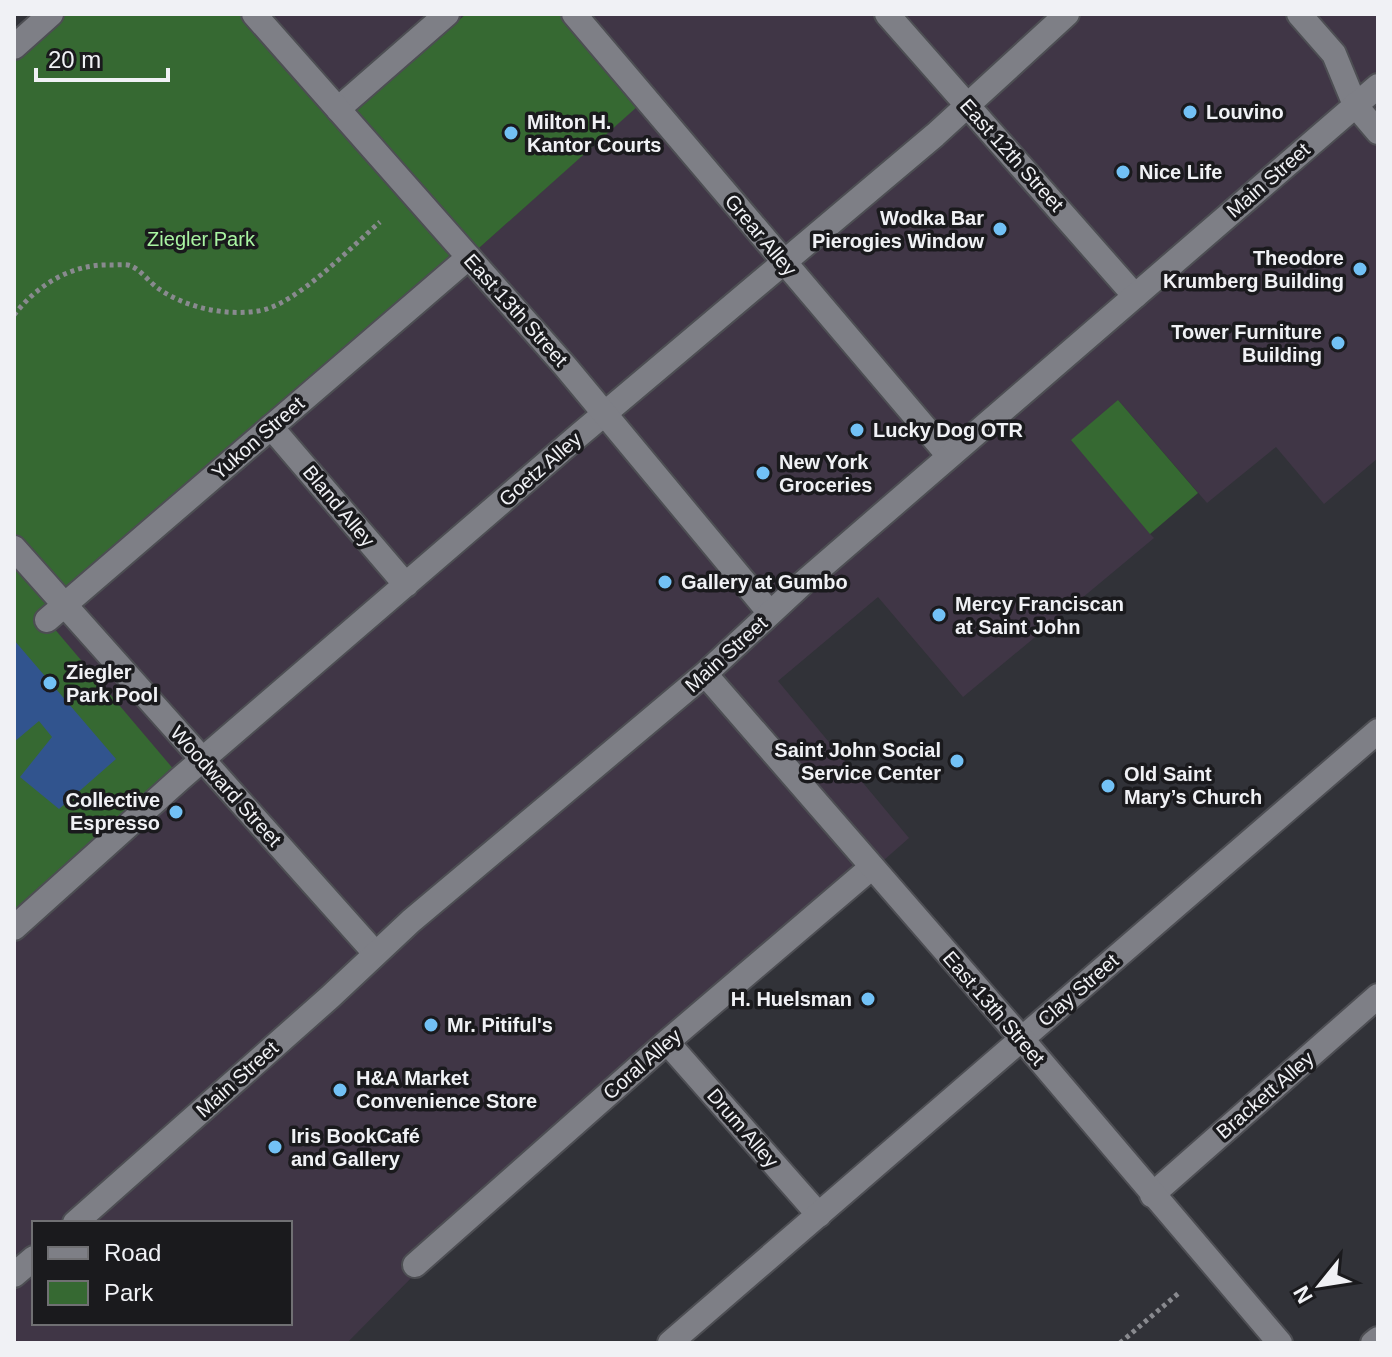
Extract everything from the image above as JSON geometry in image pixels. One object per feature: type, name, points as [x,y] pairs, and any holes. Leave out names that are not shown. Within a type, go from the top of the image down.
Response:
[{"type":"street","points":[[14,47],[51,14]]},
{"type":"street","name":"East 13th Street","points":[[254,14],[606,413],[770,613]]},
{"type":"street","points":[[338,109],[447,14]]},
{"type":"street","name":"Grear Alley","points":[[574,14],[949,456]]},
{"type":"street","name":"East 12th Street","points":[[887,14],[1135,296]]},
{"type":"street","name":"Goetz Alley","points":[[14,928],[202,759],[935,135],[1067,14]]},
{"type":"street","points":[[1299,14],[1334,54],[1355,105],[1378,132]]},
{"type":"street","name":"Main Street","points":[[77,1221],[330,997],[375,953],[705,674],[949,456],[1378,86]]},
{"type":"street","name":"Yukon Street","points":[[56,612],[469,257]]},
{"type":"street","name":"Bland Alley","points":[[271,427],[406,585]]},
{"type":"street","name":"Woodward Street","points":[[14,548],[56,612],[202,759],[375,953]]},
{"type":"street","name":"East 13th Street","points":[[705,674],[1280,1343]]},
{"type":"street","name":"Clay Street","points":[[670,1343],[1378,731]]},
{"type":"street","name":"Coral Alley","points":[[415,1265],[667,1042],[872,867]]},
{"type":"street","name":"Brackett Alley","points":[[1152,1195],[1378,996]]},
{"type":"street","name":"Drum Alley","points":[[667,1042],[819,1215]]},
{"type":"street","points":[[14,1275],[32,1260]]},
{"type":"street","points":[[1373,1343],[1378,1339]]},
{"type":"path","points":[[14,315],[25,300],[45,284],[88,266],[109,265],[131,266],[160,290],[184,304],[235,312],[261,311],[304,289],[380,222]]},
{"type":"path","points":[[1120,1343],[1180,1292]]},
{"type":"shaded area","points":[[272,14],[466,14],[355,109]]},
{"type":"shaded area","points":[[559,14],[1378,14],[1378,458],[1324,504],[1276,447],[1207,503],[1118,400],[1150,534],[1154,538],[963,697],[878,597],[778,681],[909,838],[419,1270],[347,1343],[14,1343],[14,928],[47,620],[469,257],[638,105]]},
{"type":"green space","name":"Ziegler Park","points":[[51,14],[254,14],[355,109],[466,14],[559,14],[638,106],[469,257],[47,620],[181,778],[14,928],[14,47]]},
{"type":"green space","points":[[1118,400],[1198,493],[1150,534],[1071,440]]},
{"type":"water","points":[[14,640],[116,759],[59,809],[20,777],[52,737],[39,721],[14,742]]},
{"type":"place","name":"Louvino","points":[[1190,112]]},
{"type":"place","name":"Milton H. Kantor Courts","points":[[511,133]]},
{"type":"place","name":"Nice Life","points":[[1123,172]]},
{"type":"place","name":"Wodka Bar Pierogies Window","points":[[1000,229]]},
{"type":"place","name":"Theodore Krumberg Building","points":[[1360,269]]},
{"type":"place","name":"Tower Furniture Building","points":[[1338,343]]},
{"type":"place","name":"Lucky Dog OTR","points":[[857,430]]},
{"type":"place","name":"New York Groceries","points":[[763,473]]},
{"type":"place","name":"Gallery at Gumbo","points":[[665,582]]},
{"type":"place","name":"Mercy Franciscan at Saint John","points":[[939,615]]},
{"type":"place","name":"Ziegler Park Pool","points":[[50,683]]},
{"type":"place","name":"Saint John Social Service Center","points":[[957,761]]},
{"type":"place","name":"Old Saint Mary’s Church","points":[[1108,786]]},
{"type":"place","name":"Collective Espresso","points":[[176,812]]},
{"type":"place","name":"H. Huelsman","points":[[868,999]]},
{"type":"place","name":"Mr. Pitiful's","points":[[431,1025]]},
{"type":"place","name":"H&A Market Convenience Store","points":[[340,1090]]},
{"type":"place","name":"Iris BookCafé and Gallery","points":[[275,1147]]}]
